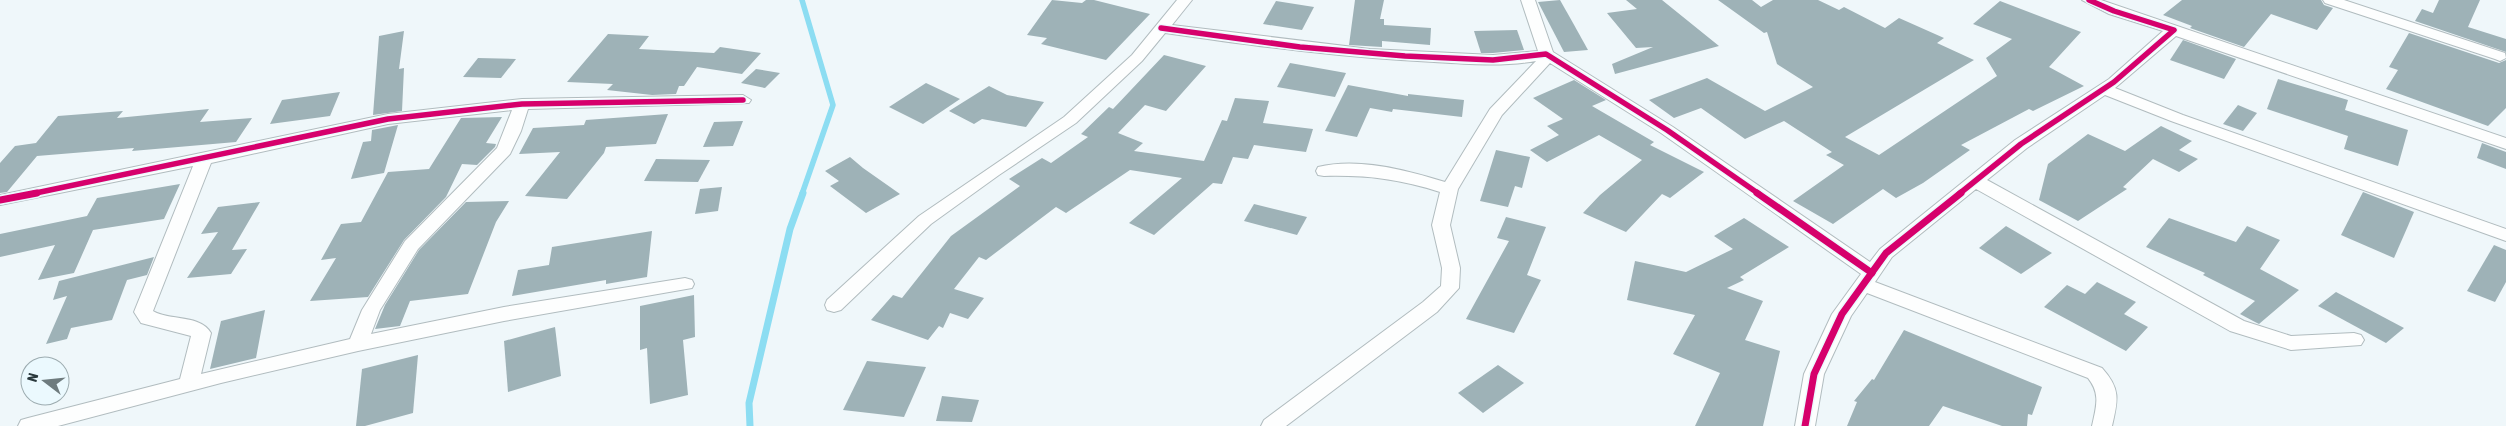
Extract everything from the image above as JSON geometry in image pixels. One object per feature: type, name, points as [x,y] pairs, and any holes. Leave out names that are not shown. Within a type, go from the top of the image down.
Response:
[{"type":"street","points":[[834,305],[925,220],[993,171],[1070,120],[1137,58],[1185,0]]},
{"type":"street","points":[[1271,426],[1430,307],[1450,288],[1450,268],[1441,225],[1449,190],[1496,112],[1542,65],[1546,54],[1529,0]]},
{"type":"street","points":[[2089,0],[2114,11],[2506,144]]},
{"type":"street","points":[[2330,0],[2500,56]]},
{"type":"street","points":[[1161,28],[1287,47],[1388,56],[1493,60],[1531,58],[1546,54],[1667,130],[1867,279],[2095,373],[2106,384],[2108,396],[2102,426]]},
{"type":"street","points":[[1805,426],[1814,374],[1842,314],[1886,254],[2021,144],[2104,89],[2174,30]]},
{"type":"street","points":[[2104,89],[2177,118],[2506,235]]},
{"type":"street","points":[[0,200],[204,159],[388,119],[522,104],[743,100]]},
{"type":"street","points":[[358,344],[371,310],[411,245],[504,150],[514,131],[522,104]]},
{"type":"street","points":[[189,384],[201,333],[189,328],[148,318],[143,312],[204,159]]},
{"type":"street","points":[[1324,171],[1363,170],[1408,176],[1449,190]]},
{"type":"street","points":[[1975,181],[2237,326],[2291,343],[2354,340]]},
{"type":"street","points":[[28,426],[189,384],[358,344],[504,314],[685,284]]},
{"type":"building","points":[[1052,0],[1082,3],[1086,0],[1094,0],[1150,14],[1106,60],[1041,44],[1047,38],[1027,35]]},
{"type":"building","points":[[1355,0],[1384,0],[1380,19],[1384,19],[1384,25],[1431,28],[1430,45],[1382,41],[1382,47],[1349,45]]},
{"type":"building","points":[[1560,0],[1588,50],[1564,52],[1538,2]]},
{"type":"building","points":[[1626,0],[1662,0],[1719,46],[1615,74],[1612,64],[1653,47],[1636,48],[1607,13],[1637,9]]},
{"type":"building","points":[[1718,0],[1752,0],[1761,7],[1773,0],[1818,0],[1839,10],[1844,7],[1885,28],[1899,18],[1944,38],[1937,43],[1974,60],[1845,137],[1879,155],[1997,76],[1986,58],[2012,39],[1973,24],[2000,1],[2081,32],[2049,67],[2084,86],[2033,111],[2029,109],[1961,145],[1970,150],[1923,183],[1896,198],[1883,189],[1833,224],[1793,201],[1844,165],[1826,155],[1832,152],[1784,121],[1745,139],[1701,108],[1674,118],[1649,100],[1707,78],[1765,111],[1813,87],[1777,64],[1767,32],[1764,33]]},
{"type":"building","points":[[2182,0],[2321,0],[2324,5],[2333,8],[2317,30],[2271,14],[2244,47],[2190,28],[2192,26],[2163,15]]},
{"type":"building","points":[[2439,0],[2480,0],[2468,27],[2506,39],[2506,52],[2415,21],[2422,9],[2433,13]]},
{"type":"building","points":[[1276,1],[1314,7],[1302,30],[1263,24]]},
{"type":"building","points":[[1517,30],[1524,50],[1493,53],[1481,53],[1474,31]]},
{"type":"building","points":[[404,31],[399,69],[404,68],[402,111],[373,115],[379,36]]},
{"type":"building","points":[[2409,33],[2499,63],[2506,60],[2506,108],[2488,126],[2386,89],[2398,70],[2389,67]]},
{"type":"building","points":[[608,34],[649,36],[639,49],[714,53],[720,47],[761,53],[742,74],[697,67],[684,86],[679,86],[676,94],[652,95],[607,90],[613,84],[567,82]]},
{"type":"building","points":[[2183,40],[2236,59],[2224,79],[2170,60]]},
{"type":"building","points":[[1164,55],[1206,66],[1166,111],[1145,105],[1118,133],[1143,143],[1134,151],[1204,161],[1222,120],[1227,121],[1235,98],[1269,101],[1263,123],[1313,129],[1306,152],[1254,145],[1248,159],[1233,157],[1222,184],[1213,183],[1154,235],[1129,223],[1182,178],[1130,170],[1066,213],[1056,207],[986,260],[979,257],[954,289],[984,298],[968,319],[950,313],[943,328],[939,326],[928,340],[871,320],[893,295],[902,298],[951,236],[1020,186],[1009,179],[1042,158],[1051,163],[1088,137],[1081,134],[1109,107],[1113,109]]},
{"type":"building","points":[[478,58],[516,59],[501,78],[463,77]]},
{"type":"building","points":[[1290,63],[1346,73],[1335,97],[1277,87]]},
{"type":"building","points":[[756,69],[780,73],[765,88],[741,83]]},
{"type":"building","points":[[2278,79],[2348,100],[2345,110],[2408,130],[2398,166],[2344,149],[2348,136],[2267,109]]},
{"type":"building","points":[[1574,80],[1606,100],[1592,106],[1654,142],[1650,145],[1704,172],[1670,198],[1662,194],[1626,232],[1583,213],[1600,195],[1642,160],[1599,135],[1547,162],[1530,150],[1559,135],[1547,126],[1563,119],[1533,98]]},
{"type":"building","points":[[926,83],[960,99],[923,124],[889,107]]},
{"type":"building","points":[[1348,85],[1408,96],[1408,94],[1464,100],[1462,117],[1393,109],[1392,112],[1370,108],[1357,137],[1325,131]]},
{"type":"building","points":[[989,86],[1007,95],[1044,102],[1026,127],[982,119],[974,124],[949,111]]},
{"type":"building","points":[[340,92],[330,116],[270,124],[282,100]]},
{"type":"building","points":[[2238,105],[2257,113],[2243,131],[2223,124]]},
{"type":"building","points":[[209,109],[200,122],[252,118],[236,142],[132,151],[134,148],[37,156],[7,192],[0,193],[0,163],[15,146],[36,143],[58,116],[123,111],[117,118]]},
{"type":"building","points":[[668,114],[656,144],[606,147],[604,153],[567,199],[525,196],[560,152],[519,154],[533,128],[584,125],[586,120]]},
{"type":"building","points":[[502,117],[486,143],[496,144],[495,147],[477,165],[462,164],[446,197],[404,240],[368,297],[310,301],[336,258],[321,260],[341,224],[361,222],[388,172],[429,169],[461,118]]},
{"type":"building","points":[[743,121],[733,146],[703,147],[714,122]]},
{"type":"building","points":[[398,125],[384,173],[351,179],[363,142],[371,141],[372,130]]},
{"type":"building","points":[[2161,126],[2192,141],[2179,150],[2198,159],[2179,172],[2153,159],[2123,187],[2127,189],[2078,221],[2039,200],[2048,164],[2088,134],[2125,151]]},
{"type":"building","points":[[2482,143],[2506,152],[2506,169],[2477,158]]},
{"type":"building","points":[[1496,150],[1530,157],[1522,188],[1515,186],[1508,207],[1480,201]]},
{"type":"building","points":[[850,157],[900,194],[866,213],[830,186],[839,181],[825,171]]},
{"type":"building","points":[[656,159],[710,160],[698,182],[644,181]]},
{"type":"building","points":[[180,184],[164,219],[93,230],[74,273],[38,280],[55,245],[0,257],[0,234],[87,216],[97,198]]},
{"type":"building","points":[[722,187],[718,211],[695,214],[700,189]]},
{"type":"building","points":[[2363,192],[2414,212],[2394,258],[2341,235]]},
{"type":"building","points":[[509,201],[496,222],[468,294],[410,301],[400,326],[375,329],[385,305],[419,250],[466,202]]},
{"type":"building","points":[[260,202],[232,250],[247,249],[231,274],[187,278],[218,232],[201,234],[218,207]]},
{"type":"building","points":[[1254,204],[1307,217],[1297,235],[1244,221]]},
{"type":"building","points":[[1506,217],[1546,227],[1527,275],[1541,280],[1514,333],[1466,319],[1509,241],[1497,238]]},
{"type":"building","points":[[1744,218],[1789,247],[1740,277],[1744,280],[1727,288],[1763,301],[1745,340],[1780,351],[1763,426],[1695,426],[1720,373],[1673,354],[1695,315],[1627,300],[1635,261],[1686,272],[1733,249],[1714,236]]},
{"type":"building","points":[[2169,218],[2236,242],[2247,226],[2280,240],[2260,269],[2299,290],[2259,324],[2240,314],[2255,301],[2203,275],[2205,273],[2146,247]]},
{"type":"building","points":[[2006,226],[2052,253],[2021,274],[1979,248]]},
{"type":"building","points":[[652,231],[647,277],[606,284],[606,280],[512,296],[518,270],[549,265],[552,247]]},
{"type":"building","points":[[2494,245],[2506,250],[2506,282],[2495,302],[2467,291]]},
{"type":"building","points":[[154,257],[147,275],[127,280],[112,320],[71,328],[67,339],[46,344],[67,296],[53,300],[59,281]]},
{"type":"building","points":[[2097,282],[2136,302],[2124,314],[2148,327],[2126,351],[2044,307],[2067,285],[2085,294]]},
{"type":"building","points":[[2336,292],[2404,328],[2386,343],[2318,306]]},
{"type":"building","points":[[694,295],[695,337],[683,340],[688,395],[650,404],[647,348],[640,350],[640,306]]},
{"type":"building","points":[[265,310],[256,358],[210,369],[221,321]]},
{"type":"building","points":[[555,327],[561,376],[508,392],[504,341]]},
{"type":"building","points":[[1904,330],[2042,387],[2032,415],[2028,414],[2027,426],[2002,426],[1943,406],[1929,426],[1847,426],[1857,402],[1854,401],[1872,379],[1874,380]]},
{"type":"building","points":[[418,355],[413,413],[365,426],[356,426],[362,369]]},
{"type":"building","points":[[867,361],[926,367],[904,417],[843,410]]},
{"type":"building","points":[[1498,365],[1524,383],[1483,413],[1458,393]]},
{"type":"building","points":[[942,396],[979,400],[972,422],[936,421]]},
{"type":"waterway","points":[[802,0],[833,105],[802,194]]},
{"type":"waterway","points":[[750,426],[749,403],[790,229],[803,193]]},
{"type":"cycle path","points":[[1805,426],[1814,374],[1842,314],[1886,253],[2021,144],[2114,82],[2174,30],[2114,11],[2089,0]]},
{"type":"cycle path","points":[[1161,28],[1300,47],[1370,54],[1493,60],[1520,59],[1546,54],[1667,130],[1872,273]]},
{"type":"cycle path","points":[[0,200],[204,159],[388,119],[522,104],[743,100]]}]
